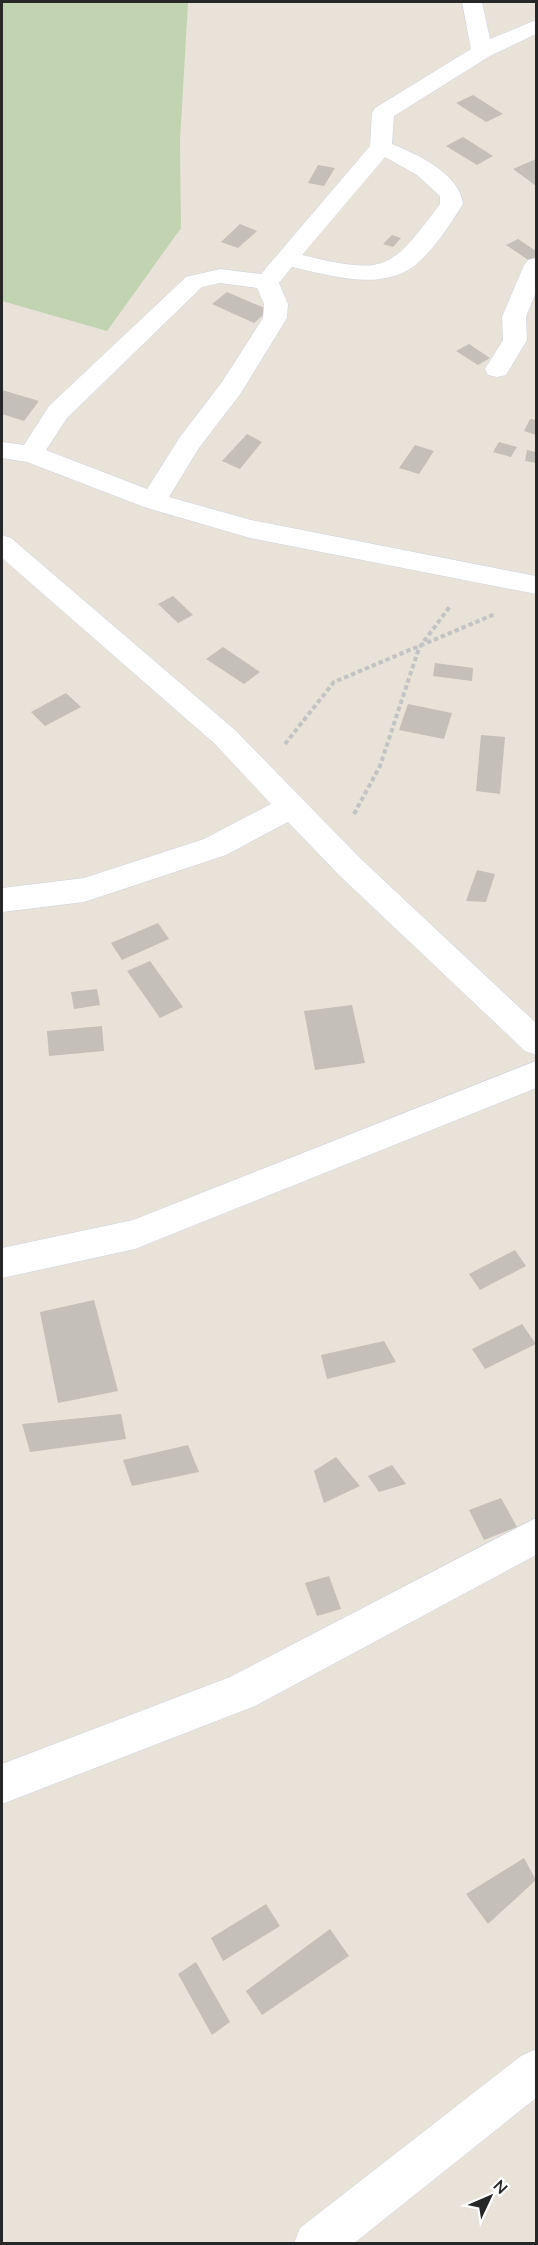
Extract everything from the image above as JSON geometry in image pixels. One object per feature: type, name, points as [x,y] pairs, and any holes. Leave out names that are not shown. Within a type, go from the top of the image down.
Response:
[{"type":"street","points":[[472,2],[482,51]]},
{"type":"street","points":[[267,282],[381,147],[383,113],[482,51],[537,26]]},
{"type":"street","points":[[286,259],[368,273],[393,268],[412,256],[454,199],[451,191],[426,172],[395,152],[381,147]]},
{"type":"street","points":[[496,369],[514,340],[514,317],[537,265]]},
{"type":"street","points":[[31,454],[58,412],[194,282],[201,278],[222,277],[267,282]]},
{"type":"street","points":[[153,501],[189,443],[232,387],[276,318],[276,304],[267,282]]},
{"type":"street","points":[[2,450],[31,454],[153,501],[250,529],[537,585]]},
{"type":"street","points":[[2,544],[225,737],[350,867],[537,1042]]},
{"type":"street","points":[[2,900],[84,890],[215,848],[292,806]]},
{"type":"street","points":[[2,1263],[135,1234],[537,1074]]},
{"type":"street","points":[[2,1784],[241,1692],[537,1536]]},
{"type":"street","points":[[316,2244],[537,2071]]},
{"type":"path","points":[[350,867],[352,818],[380,766],[419,648],[474,573]]},
{"type":"path","points":[[225,737],[282,748],[334,682],[419,648],[504,610]]},
{"type":"green space","points":[[2,2],[188,2],[180,141],[181,228],[107,331],[2,301]]},
{"type":"building","points":[[473,95],[503,114],[486,122],[456,103]]},
{"type":"building","points":[[463,137],[493,156],[477,165],[446,146]]},
{"type":"building","points":[[536,159],[536,186],[513,169]]},
{"type":"building","points":[[318,165],[335,168],[324,186],[308,183]]},
{"type":"building","points":[[240,224],[257,231],[238,248],[221,242]]},
{"type":"building","points":[[392,235],[401,238],[393,247],[383,244]]},
{"type":"building","points":[[518,239],[536,251],[536,258],[530,261],[506,245]]},
{"type":"building","points":[[227,292],[269,310],[254,323],[212,304]]},
{"type":"building","points":[[469,344],[490,358],[478,365],[456,351]]},
{"type":"building","points":[[2,390],[39,401],[24,421],[2,414]]},
{"type":"building","points":[[530,419],[536,420],[536,435],[524,431]]},
{"type":"building","points":[[247,434],[262,442],[240,469],[222,461]]},
{"type":"building","points":[[499,442],[517,447],[511,457],[493,452]]},
{"type":"building","points":[[415,445],[434,451],[419,474],[399,468]]},
{"type":"building","points":[[527,450],[536,452],[536,463],[525,461]]},
{"type":"building","points":[[173,596],[193,615],[178,623],[158,604]]},
{"type":"building","points":[[223,647],[260,672],[244,684],[206,659]]},
{"type":"building","points":[[435,663],[473,668],[472,681],[433,676]]},
{"type":"building","points":[[66,693],[81,707],[45,726],[31,712]]},
{"type":"building","points":[[408,704],[452,713],[444,739],[399,730]]},
{"type":"building","points":[[481,735],[505,737],[500,794],[476,791]]},
{"type":"building","points":[[477,870],[495,874],[486,902],[466,901]]},
{"type":"building","points":[[158,923],[169,939],[122,960],[111,943]]},
{"type":"building","points":[[150,961],[183,1007],[160,1018],[127,971]]},
{"type":"building","points":[[97,989],[100,1005],[74,1009],[71,992]]},
{"type":"building","points":[[352,1005],[365,1063],[315,1070],[304,1011]]},
{"type":"building","points":[[102,1026],[104,1051],[49,1056],[47,1031]]},
{"type":"building","points":[[515,1250],[526,1266],[480,1290],[469,1274]]},
{"type":"building","points":[[94,1300],[118,1391],[58,1403],[40,1312]]},
{"type":"building","points":[[522,1324],[536,1344],[485,1369],[472,1349]]},
{"type":"building","points":[[384,1341],[396,1362],[327,1379],[321,1355]]},
{"type":"building","points":[[121,1414],[126,1439],[30,1452],[22,1424]]},
{"type":"building","points":[[188,1445],[199,1472],[132,1486],[123,1460]]},
{"type":"building","points":[[336,1457],[360,1486],[324,1503],[314,1471]]},
{"type":"building","points":[[392,1465],[406,1484],[379,1492],[368,1476]]},
{"type":"building","points":[[501,1498],[517,1527],[484,1540],[469,1510]]},
{"type":"building","points":[[329,1576],[341,1609],[317,1616],[305,1583]]},
{"type":"building","points":[[524,1858],[536,1880],[488,1924],[466,1894]]},
{"type":"building","points":[[266,1904],[280,1926],[223,1961],[211,1938]]},
{"type":"building","points":[[330,1929],[349,1956],[262,2015],[246,1991]]},
{"type":"building","points":[[196,1962],[230,2022],[212,2035],[178,1974]]}]
